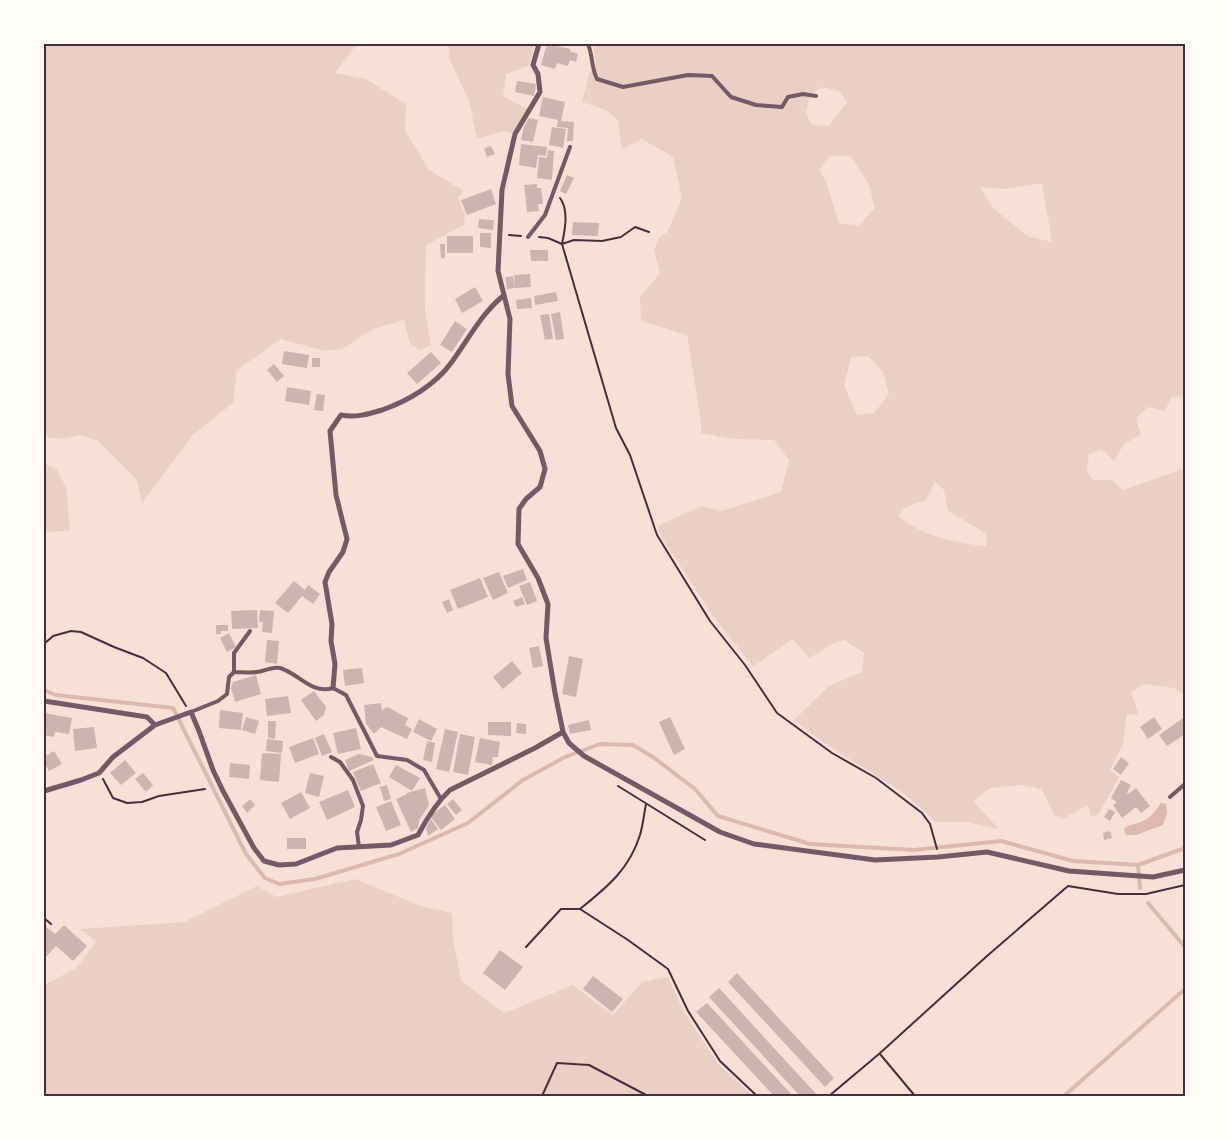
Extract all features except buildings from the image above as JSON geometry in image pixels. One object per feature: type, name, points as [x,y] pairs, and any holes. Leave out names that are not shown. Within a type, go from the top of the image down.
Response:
[{"type":"street","points":[[539,44],[533,65],[538,74],[540,92],[515,134],[502,190],[498,270],[510,319],[508,374],[512,406],[540,451],[545,469],[540,487],[526,499],[519,509],[518,544],[538,578],[548,604],[546,638],[563,732],[569,744],[584,756],[720,832],[754,844],[876,860],[987,852],[1069,871],[1153,877],[1185,870]]},
{"type":"street","points":[[333,688],[335,664],[331,641],[332,624],[325,582],[329,572],[343,552],[347,539],[336,495],[330,431],[341,415],[350,417],[370,414],[414,396],[451,364],[465,341],[494,304],[503,296]]},
{"type":"street","points":[[44,700],[147,717],[155,725]]},
{"type":"street","points":[[44,791],[99,773],[113,757],[155,725],[190,712],[213,770],[254,848],[264,861],[279,865],[296,864],[337,848],[391,845],[418,835],[429,815],[450,790],[563,732]]},
{"type":"lane","points":[[588,44],[592,54],[592,70],[597,79],[624,87],[688,76],[712,76],[731,97],[756,105],[782,107],[788,97],[803,94],[816,96]]},
{"type":"lane","points":[[528,237],[545,216],[570,146]]},
{"type":"lane","points":[[190,712],[218,701],[227,694],[229,677],[234,672],[234,653],[250,632]]},
{"type":"lane","points":[[234,672],[258,672],[274,666],[284,669],[306,684],[328,689],[333,688],[346,695],[377,756],[407,760],[424,770],[441,799]]},
{"type":"lane","points":[[331,757],[340,762],[353,780],[363,806],[357,832],[359,847]]},
{"type":"lane","points":[[1170,797],[1185,784]]},
{"type":"path","points":[[554,190],[563,202],[566,226],[562,244],[616,428],[630,455],[657,535],[710,622],[744,664],[777,713],[832,753],[876,778],[922,813],[930,824],[937,851]]},
{"type":"path","points":[[499,234],[548,238],[562,244],[574,240],[602,241],[620,237],[635,227],[649,232]]},
{"type":"path","points":[[44,644],[53,636],[71,631],[81,632],[143,658],[166,673],[190,712]]},
{"type":"path","points":[[99,773],[114,798],[127,803],[142,802],[159,796],[205,789]]},
{"type":"path","points":[[580,909],[610,884],[629,861],[640,835],[646,804]]},
{"type":"path","points":[[829,1096],[1068,886],[1118,894],[1146,894],[1185,885]]},
{"type":"path","points":[[526,948],[561,909],[580,909],[668,969],[688,1011],[720,1061],[757,1096]]},
{"type":"path","points":[[44,918],[51,924]]},
{"type":"path","points":[[879,1054],[915,1096]]},
{"type":"path","points":[[542,1096],[557,1063],[589,1065],[648,1096]]},
{"type":"shaded area","points":[[44,44],[357,44],[335,73],[366,79],[406,104],[405,130],[429,170],[464,191],[458,197],[465,215],[464,225],[426,245],[425,310],[431,345],[420,350],[410,344],[404,320],[373,329],[342,349],[325,351],[281,339],[237,370],[233,403],[193,435],[142,503],[137,480],[98,441],[80,435],[60,439],[44,437]]},
{"type":"shaded area","points":[[448,44],[535,44],[528,66],[506,74],[503,96],[527,109],[513,134],[505,131],[477,139],[469,101],[450,60]]},
{"type":"shaded area","points":[[593,44],[1185,44],[1185,399],[1172,396],[1165,411],[1148,407],[1136,418],[1141,435],[1124,444],[1114,461],[1102,449],[1089,454],[1087,471],[1093,480],[1112,480],[1123,490],[1185,468],[1185,695],[1174,688],[1144,684],[1131,693],[1139,715],[1127,714],[1123,744],[1110,770],[1119,777],[1098,815],[1091,816],[1088,805],[1063,819],[1054,815],[1042,789],[1020,785],[990,788],[973,801],[999,829],[966,822],[935,822],[902,792],[838,752],[794,720],[829,686],[862,672],[864,653],[844,640],[832,644],[810,658],[792,639],[753,667],[714,617],[662,538],[658,526],[701,506],[721,511],[781,492],[789,460],[774,440],[734,439],[701,433],[701,422],[687,335],[641,321],[640,297],[660,273],[654,250],[659,238],[668,231],[682,198],[673,157],[642,139],[622,149],[618,120],[606,110],[582,102],[590,71],[596,68]],"holes":[[[822,87],[839,91],[847,102],[829,126],[812,125],[806,113],[810,95]],[[829,156],[851,156],[869,185],[875,208],[859,225],[839,224],[826,181],[819,170]],[[1042,183],[1052,242],[1028,236],[993,208],[980,187],[1003,189]],[[868,356],[883,372],[889,394],[874,413],[857,415],[844,385],[851,357]],[[935,482],[944,490],[948,511],[987,534],[986,546],[963,543],[918,529],[898,516],[906,507],[926,500]]]},
{"type":"shaded area","points":[[46,464],[57,470],[66,487],[70,530],[44,533],[44,465]]},
{"type":"shaded area","points":[[1161,803],[1166,804],[1167,813],[1163,825],[1136,835],[1126,835],[1124,829],[1148,818]]},
{"type":"shaded area","points":[[355,879],[421,906],[452,913],[453,937],[461,981],[504,1013],[573,985],[613,1015],[642,982],[668,977],[684,1012],[718,1064],[753,1096],[44,1096],[44,985],[76,968],[96,942],[80,929],[184,922],[257,886],[277,897]]},
{"type":"waterway","points":[[44,690],[56,695],[173,708],[246,854],[265,878],[279,884],[315,879],[399,854],[468,823],[523,780],[565,757],[600,744],[633,745],[653,757],[695,789],[718,816],[810,844],[914,850],[1001,841],[1073,861],[1138,865],[1185,848]]},
{"type":"waterway","points":[[1138,865],[1140,888]]},
{"type":"waterway","points":[[1148,903],[1185,947]]},
{"type":"waterway","points":[[1064,1096],[1185,989]]}]
